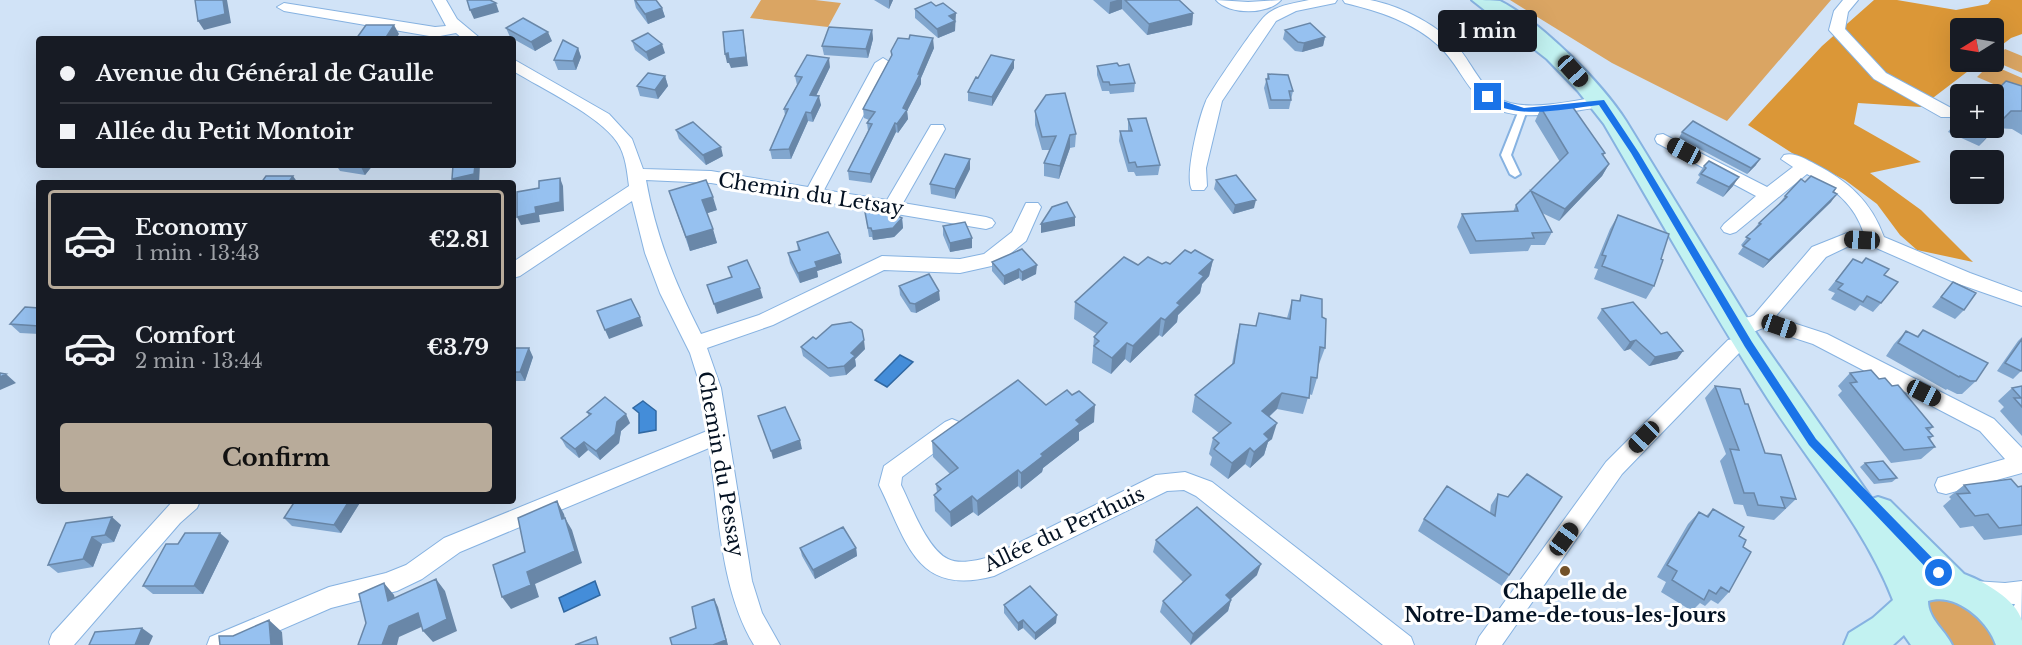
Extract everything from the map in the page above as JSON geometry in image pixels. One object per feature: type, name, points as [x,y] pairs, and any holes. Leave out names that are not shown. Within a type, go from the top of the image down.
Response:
[{"type":"street","points":[[439,0],[450,22],[469,36]]},
{"type":"street","points":[[1223,0],[1239,7],[1266,5],[1274,0]]},
{"type":"street","points":[[1198,186],[1197,168],[1214,101],[1271,18],[1292,8],[1330,0]]},
{"type":"street","points":[[1350,0],[1375,4],[1430,31],[1453,51],[1479,88],[1497,103],[1524,110],[1601,102]]},
{"type":"street","points":[[1484,0],[1547,46],[1601,102],[1749,329],[1813,442],[1878,532],[1897,567],[1914,622],[1934,645]]},
{"type":"street","points":[[1851,0],[1841,11],[1837,30],[1880,76],[1947,113]]},
{"type":"street","points":[[284,7],[435,32],[459,28]]},
{"type":"street","points":[[813,194],[883,63]]},
{"type":"street","name":"Chemin du Pessay","points":[[516,66],[603,118],[624,139],[633,159],[654,253],[670,293],[695,344],[711,388],[741,581],[751,618],[768,645]]},
{"type":"street","points":[[892,207],[937,129]]},
{"type":"street","points":[[1663,140],[1768,195]]},
{"type":"street","points":[[1730,228],[1768,195],[1798,163],[1835,182],[1855,197],[1876,241]]},
{"type":"street","name":"Chemin du Letsay","points":[[637,182],[711,177],[986,222]]},
{"type":"street","points":[[516,268],[637,182]]},
{"type":"street","points":[[695,344],[766,320],[882,263],[960,266],[989,260],[1020,236],[1032,207]]},
{"type":"street","points":[[1488,645],[1614,468],[1735,345],[1819,252],[1847,239],[1876,241],[1963,278],[2022,299]]},
{"type":"street","points":[[1749,329],[1820,339],[1986,425],[2022,463],[1946,485]]},
{"type":"street","name":"Allée du Perthuis","points":[[967,419],[892,472],[890,485],[928,558],[946,570],[970,572],[994,566],[1164,482],[1185,481],[1204,489],[1402,645]]},
{"type":"street","points":[[219,645],[329,598],[397,579],[421,568],[452,545],[719,435]]},
{"type":"street","points":[[1813,442],[1895,530],[1961,589],[1989,605],[2016,631]]},
{"type":"street","points":[[61,642],[172,516],[186,504]]},
{"type":"street","points":[[1862,645],[1885,630],[1910,604],[1915,591],[1925,585],[1938,584],[2006,594],[2022,592]]},
{"type":"lane","points":[[1515,174],[1506,155],[1524,110]]},
{"type":"shaded area","points":[[761,0],[815,0],[841,3],[828,27],[750,18]]},
{"type":"shaded area","points":[[1510,0],[1831,0],[1727,121],[1612,63]]},
{"type":"shaded area","points":[[1874,0],[1897,0],[1956,10],[1988,4],[1991,0],[2022,0],[2022,34],[2004,43],[2004,18],[1950,18],[1950,72],[1967,72],[1921,107],[1858,103],[1854,124],[1921,162],[1870,173],[1921,210],[1973,262],[1917,250],[1900,235],[1877,204],[1845,180],[1792,153],[1748,125],[1822,46]]},
{"type":"shaded area","points":[[2004,50],[2022,56],[2022,73],[2004,65]]},
{"type":"shaded area","points":[[2004,70],[2022,78],[2022,92],[2019,95],[2004,89],[2004,84],[1993,84],[1977,77],[1982,72],[2004,72]]},
{"type":"shaded area","points":[[1943,595],[1975,606],[1998,645],[1950,645],[1925,606],[1931,598]]},
{"type":"water","points":[[900,355],[913,362],[887,387],[875,380]]},
{"type":"water","points":[[643,401],[656,411],[656,430],[639,433],[639,413],[633,408]]},
{"type":"water","points":[[595,581],[600,595],[564,612],[559,598]]},
{"type":"building","points":[[195,0],[223,0],[225,14],[198,21]]},
{"type":"building","points":[[467,0],[490,0],[496,3],[470,10]]},
{"type":"building","points":[[635,0],[656,0],[662,8],[645,14]]},
{"type":"building","points":[[1125,0],[1179,0],[1193,13],[1149,24]]},
{"type":"building","points":[[931,2],[936,6],[943,3],[956,13],[949,16],[955,21],[937,29],[915,9]]},
{"type":"building","points":[[523,18],[548,32],[531,42],[506,28]]},
{"type":"building","points":[[1310,23],[1325,37],[1304,43],[1298,42],[1285,30]]},
{"type":"building","points":[[366,25],[394,25],[387,36],[358,36]]},
{"type":"building","points":[[829,27],[872,30],[866,49],[822,46]]},
{"type":"building","points":[[743,30],[746,57],[729,59],[728,53],[725,54],[723,32]]},
{"type":"building","points":[[648,33],[662,44],[646,52],[632,41]]},
{"type":"building","points":[[910,35],[933,38],[918,74],[920,74],[903,108],[907,110],[897,124],[895,123],[870,174],[848,171],[872,124],[867,123],[875,112],[863,109],[892,55],[891,51],[898,38],[909,39]]},
{"type":"building","points":[[563,40],[578,48],[573,61],[554,60]]},
{"type":"building","points":[[807,55],[829,58],[810,95],[819,96],[811,113],[806,112],[789,149],[770,150],[788,109],[784,109],[802,77],[795,76]]},
{"type":"building","points":[[991,55],[1014,60],[992,97],[968,92],[976,77],[978,78]]},
{"type":"building","points":[[1117,63],[1119,66],[1129,64],[1135,83],[1110,85],[1109,82],[1103,82],[1097,66]]},
{"type":"building","points":[[648,73],[665,76],[655,90],[637,86]]},
{"type":"building","points":[[1268,74],[1288,75],[1293,91],[1289,91],[1291,100],[1271,100],[1266,79],[1269,79]]},
{"type":"building","points":[[2006,81],[2022,86],[2022,111],[2011,111],[2004,118],[2003,84]]},
{"type":"building","points":[[1065,93],[1076,134],[1070,135],[1060,166],[1044,163],[1056,136],[1042,137],[1035,111],[1046,95]]},
{"type":"building","points":[[1572,106],[1605,153],[1602,154],[1609,164],[1565,209],[1531,191],[1552,232],[1532,233],[1534,238],[1476,241],[1462,214],[1518,211],[1516,205],[1568,153],[1541,108]]},
{"type":"building","points":[[1146,118],[1160,165],[1137,167],[1135,162],[1129,163],[1120,131],[1132,131],[1128,119]]},
{"type":"building","points":[[1693,121],[1760,159],[1751,168],[1682,132]]},
{"type":"building","points":[[693,122],[721,147],[703,155],[676,130]]},
{"type":"building","points":[[945,154],[970,159],[955,189],[930,184]]},
{"type":"building","points":[[1709,161],[1739,177],[1729,187],[1701,174]]},
{"type":"building","points":[[453,168],[475,168],[474,174],[452,179]]},
{"type":"building","points":[[1236,175],[1256,200],[1235,205],[1216,180]]},
{"type":"building","points":[[266,176],[293,176],[290,180],[263,180]]},
{"type":"building","points":[[1811,176],[1836,188],[1833,192],[1837,194],[1769,260],[1743,246],[1750,239],[1746,237],[1787,197],[1785,196],[1801,179],[1805,182]]},
{"type":"building","points":[[560,178],[560,202],[535,207],[536,213],[517,217],[517,192],[539,188],[539,181]]},
{"type":"building","points":[[706,180],[713,197],[702,200],[713,229],[686,237],[669,191]]},
{"type":"building","points":[[1067,202],[1075,217],[1041,224],[1052,207]]},
{"type":"building","points":[[883,209],[902,218],[893,228],[872,231],[868,228],[865,212]]},
{"type":"building","points":[[1618,215],[1669,234],[1654,286],[1602,266],[1606,256],[1602,255]]},
{"type":"building","points":[[965,222],[972,238],[950,243],[943,226]]},
{"type":"building","points":[[828,232],[840,254],[815,262],[817,267],[798,273],[788,253],[800,250],[797,242]]},
{"type":"building","points":[[1022,249],[1037,265],[1022,272],[1019,269],[1004,276],[992,262]]},
{"type":"building","points":[[1185,250],[1191,253],[1195,250],[1213,260],[1199,273],[1204,276],[1177,303],[1180,305],[1165,320],[1161,318],[1133,346],[1127,343],[1112,358],[1094,346],[1099,341],[1094,337],[1107,323],[1075,302],[1124,257],[1138,265],[1148,257],[1162,264],[1166,262],[1170,264]]},
{"type":"building","points":[[1866,258],[1889,269],[1884,275],[1898,282],[1881,303],[1867,296],[1863,302],[1838,289],[1843,284],[1836,281],[1853,259],[1862,263]]},
{"type":"building","points":[[747,260],[760,288],[714,304],[707,285],[732,277],[728,267]]},
{"type":"building","points":[[929,274],[939,291],[915,304],[910,303],[899,286]]},
{"type":"building","points":[[1953,282],[1976,293],[1964,310],[1941,297]]},
{"type":"building","points":[[1301,295],[1322,299],[1322,317],[1326,319],[1325,348],[1320,347],[1317,378],[1311,377],[1309,398],[1282,393],[1262,411],[1277,423],[1264,434],[1269,439],[1254,452],[1250,448],[1232,463],[1214,449],[1219,443],[1213,438],[1231,423],[1195,395],[1234,363],[1240,324],[1256,326],[1259,313],[1290,319],[1292,300],[1300,301]]},
{"type":"building","points":[[631,299],[640,317],[605,330],[597,311]]},
{"type":"building","points":[[1633,302],[1661,334],[1667,332],[1683,351],[1655,357],[1636,340],[1630,342],[1602,309]]},
{"type":"building","points":[[25,307],[36,308],[36,326],[10,324]]},
{"type":"building","points":[[851,322],[862,330],[864,340],[851,353],[855,356],[844,366],[828,368],[801,347],[813,337],[816,339],[832,325]]},
{"type":"building","points":[[1923,330],[1988,363],[1976,381],[1959,377],[1898,343],[1906,331],[1918,337]]},
{"type":"building","points":[[2022,339],[2022,370],[2021,371],[2005,363]]},
{"type":"building","points":[[516,348],[529,348],[520,372],[516,372]]},
{"type":"building","points":[[1871,370],[1879,379],[1885,378],[1892,386],[1898,385],[1933,427],[1926,428],[1933,436],[1928,437],[1935,447],[1904,450],[1850,383],[1857,382],[1850,373]]},
{"type":"building","points":[[1018,380],[1046,405],[1067,390],[1072,395],[1079,391],[1095,405],[1076,420],[1080,424],[1041,454],[1043,456],[1021,473],[1018,470],[977,501],[972,496],[950,512],[934,495],[941,489],[936,484],[958,468],[932,441]]},
{"type":"building","points":[[1715,386],[1740,389],[1745,404],[1748,404],[1765,453],[1781,455],[1796,499],[1781,497],[1785,508],[1758,505],[1754,493],[1744,493],[1730,449],[1739,450]]},
{"type":"building","points":[[2022,386],[2022,407],[2014,398],[2021,398],[2012,388]]},
{"type":"building","points":[[605,397],[626,414],[617,422],[615,434],[596,451],[584,442],[575,449],[561,438],[591,414],[587,412]]},
{"type":"building","points":[[785,407],[800,440],[771,451],[758,416]]},
{"type":"building","points":[[1883,461],[1897,478],[1879,480],[1865,463]]},
{"type":"building","points":[[1527,474],[1562,497],[1509,575],[1424,519],[1447,486],[1495,516],[1498,494],[1508,497]]},
{"type":"building","points":[[2011,479],[2018,487],[2022,486],[2022,525],[1999,528],[1988,514],[1975,516],[1957,494],[1970,493],[1964,485]]},
{"type":"building","points":[[557,501],[575,551],[527,572],[531,585],[502,597],[493,565],[525,552],[518,518]]},
{"type":"building","points":[[293,504],[347,504],[334,525],[284,518]]},
{"type":"building","points":[[1197,507],[1261,564],[1226,595],[1231,600],[1193,634],[1163,601],[1191,575],[1156,540]]},
{"type":"building","points":[[1713,509],[1744,527],[1739,536],[1746,540],[1743,547],[1751,552],[1729,592],[1721,587],[1716,594],[1709,590],[1704,600],[1672,580],[1677,571],[1667,565],[1699,512],[1708,517]]},
{"type":"building","points":[[112,517],[105,535],[92,537],[83,559],[48,565],[66,523]]},
{"type":"building","points":[[843,527],[856,548],[813,570],[800,548]]},
{"type":"building","points":[[185,533],[220,533],[194,586],[143,586],[166,544],[178,544]]},
{"type":"building","points":[[436,579],[447,619],[423,631],[418,613],[389,626],[382,645],[358,645],[366,623],[359,594],[384,583],[388,601]]},
{"type":"building","points":[[1030,586],[1057,615],[1035,633],[1023,620],[1018,623],[1004,605]]},
{"type":"building","points":[[714,599],[726,640],[713,645],[672,645],[670,638],[696,628],[692,607]]},
{"type":"building","points":[[269,620],[271,645],[220,645],[219,636],[233,636]]},
{"type":"building","points":[[142,628],[135,645],[89,645],[95,632]]},
{"type":"building","points":[[596,637],[598,645],[575,645]]},
{"type":"place","name":"Chapelle de Notre-Dame-de-tous-les-Jours","points":[[1565,571]]},
{"type":"route","points":[[1488,97],[1497,103],[1524,110],[1601,102],[1635,153],[1748,344],[1813,442],[1895,530],[1939,573]]}]
